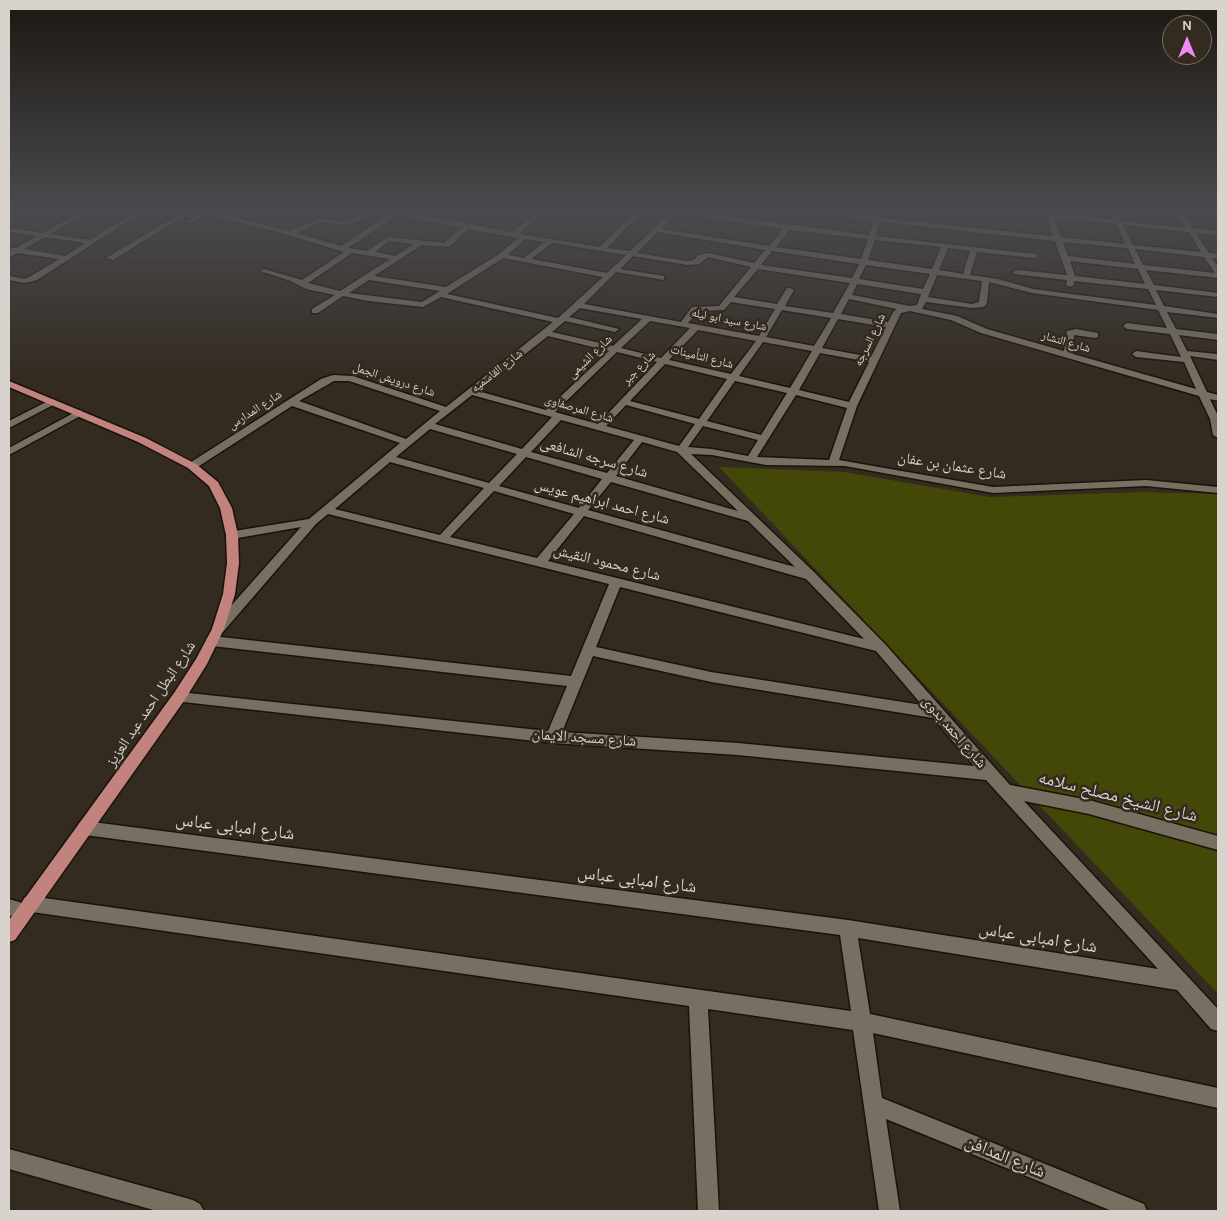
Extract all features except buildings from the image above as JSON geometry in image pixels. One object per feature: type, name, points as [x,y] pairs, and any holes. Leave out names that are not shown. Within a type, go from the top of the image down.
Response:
[{"type":"main road","name":"شارع البطل احمد عبد العزيز","points":[[9,934],[21,908],[85,828],[202,662],[215,635],[229,594],[232,563],[232,535],[226,508],[214,484],[192,466],[142,440],[11,386]]},
{"type":"street","points":[[9,278],[25,280],[34,278],[49,269]]},
{"type":"street","points":[[301,284],[321,269]]},
{"type":"street","points":[[315,311],[378,269]]},
{"type":"street","points":[[264,272],[294,279],[301,284],[341,294],[423,305],[482,269]]},
{"type":"street","points":[[585,269],[660,278]]},
{"type":"street","name":"شارع القاسميه","points":[[215,635],[312,522],[406,442],[546,333],[616,269]]},
{"type":"street","points":[[683,324],[695,309],[721,308],[754,269]]},
{"type":"street","points":[[777,269],[855,280],[972,306],[983,303],[986,279]]},
{"type":"street","points":[[751,459],[793,392],[861,269]]},
{"type":"street","points":[[912,269],[1005,282],[1024,290],[1218,316]]},
{"type":"street","points":[[925,295],[934,269]]},
{"type":"street","points":[[966,276],[968,269]]},
{"type":"street","points":[[1068,296],[1071,278],[1069,269]]},
{"type":"street","points":[[1141,269],[1204,394],[1218,435]]},
{"type":"street","points":[[1157,269],[1218,276]]},
{"type":"street","points":[[1017,272],[1218,295]]},
{"type":"street","points":[[367,277],[449,290]]},
{"type":"street","points":[[681,450],[761,339],[790,290]]},
{"type":"street","points":[[441,295],[615,329]]},
{"type":"street","name":"شارع السرجه","points":[[833,462],[852,406],[898,311],[920,307],[925,295]]},
{"type":"street","name":"شارع النشار","points":[[847,296],[954,318],[967,325],[1218,398]]},
{"type":"street","points":[[729,298],[891,325]]},
{"type":"street","name":"شارع سيد ابو ليله","points":[[578,305],[874,360]]},
{"type":"street","name":"شارع الشيمى","points":[[442,539],[524,453],[554,415],[648,318]]},
{"type":"street","points":[[1127,326],[1218,336]]},
{"type":"street","name":"شارع جبر","points":[[600,427],[696,327]]},
{"type":"street","name":"شارع التأمينات","points":[[546,333],[852,406]]},
{"type":"street","points":[[1068,355],[1070,333],[1095,335]]},
{"type":"street","points":[[1136,354],[1218,357]]},
{"type":"street","name":"شارع المدارس","points":[[192,466],[324,380],[333,378]]},
{"type":"street","name":"شارع درويش الجمل","points":[[333,378],[350,378],[446,410]]},
{"type":"street","name":"شارع المرصفاوى","points":[[470,392],[681,450]]},
{"type":"street","points":[[9,425],[52,402]]},
{"type":"street","points":[[291,402],[406,442]]},
{"type":"street","points":[[624,402],[764,439]]},
{"type":"street","points":[[9,452],[80,413]]},
{"type":"street","name":"شارع سرجه الشافعى","points":[[428,425],[753,519]]},
{"type":"street","points":[[540,563],[640,439]]},
{"type":"street","name":"شارع عثمان بن عفان","points":[[681,450],[712,452],[782,463],[833,462],[993,490],[1146,483],[1218,490]]},
{"type":"street","name":"شارع احمد بدوى","points":[[681,450],[810,575],[880,647],[990,774],[1218,1022]]},
{"type":"street","name":"شارع احمد ابراهيم عويس","points":[[387,458],[810,575]]},
{"type":"street","name":"شارع محمود النقيش","points":[[326,510],[880,647]]},
{"type":"street","points":[[232,535],[312,522]]},
{"type":"street","points":[[553,737],[616,582]]},
{"type":"street","points":[[215,635],[575,682]]},
{"type":"street","points":[[588,650],[711,677],[937,713]]},
{"type":"street","name":"شارع مسجد الايمان","points":[[179,697],[553,737],[738,749],[990,774]]},
{"type":"street","name":"شارع الشيخ مصلح سلامه","points":[[1007,792],[1088,807],[1218,843]]},
{"type":"street","name":"شارع امبابى عباس","points":[[85,828],[848,928],[1182,982]]},
{"type":"street","points":[[21,908],[862,1022],[1218,1098]]},
{"type":"street","points":[[848,928],[889,1211]]},
{"type":"street","points":[[698,1000],[708,1211]]},
{"type":"street","name":"شارع المدافن","points":[[874,1104],[1137,1211]]},
{"type":"street","points":[[9,1159],[193,1211]]},
{"type":"shaded area","points":[[719,467],[844,472],[990,497],[1143,492],[1218,494],[1218,994]]}]
